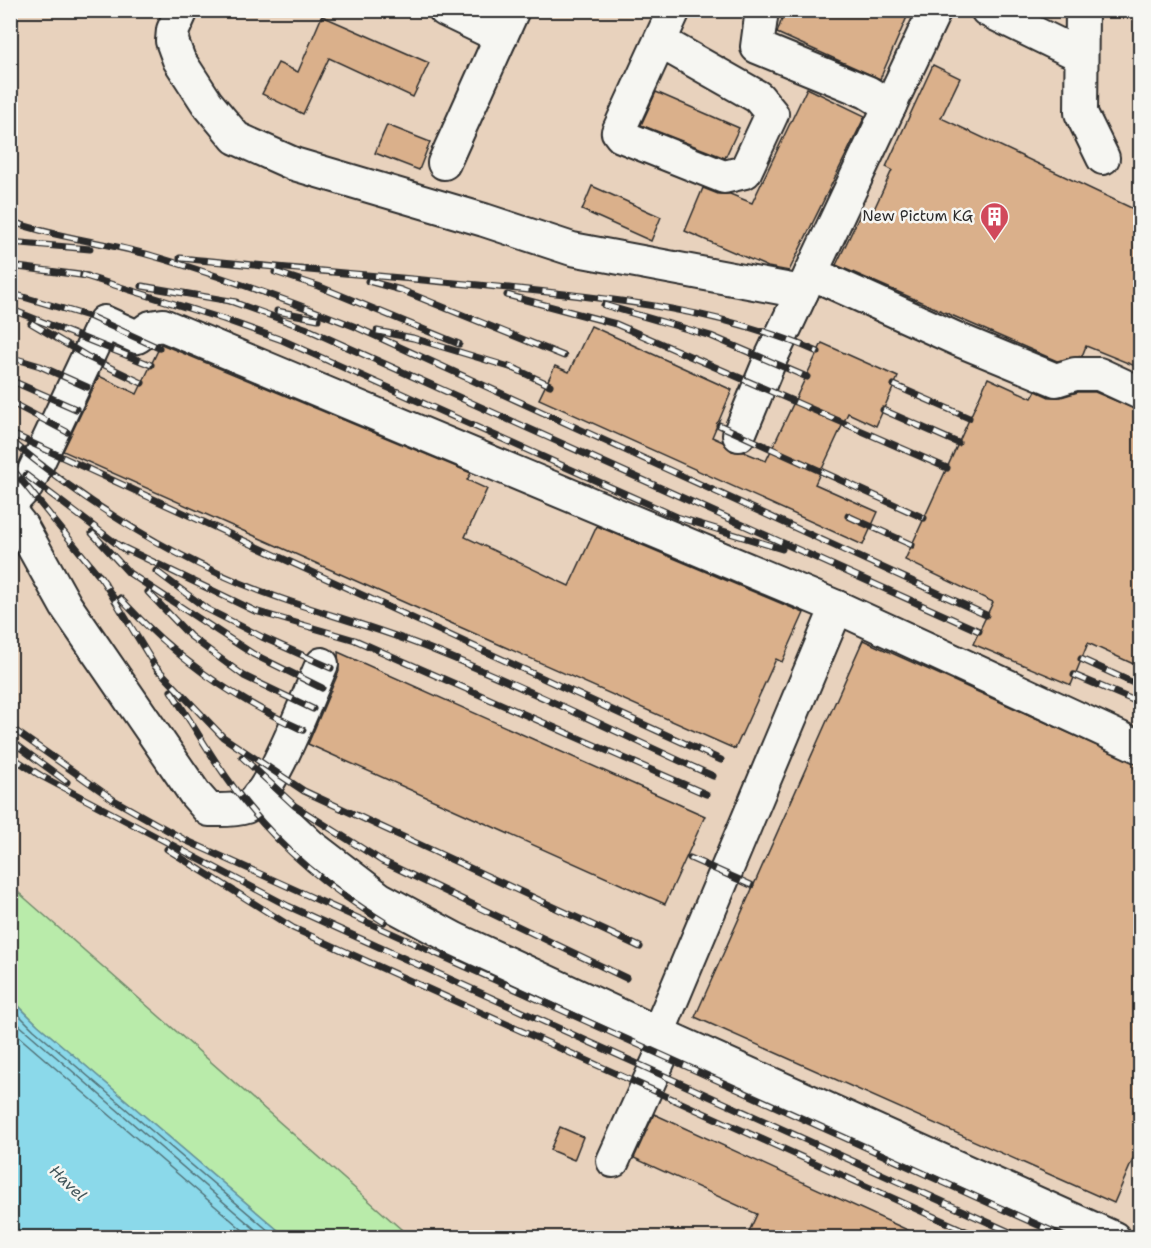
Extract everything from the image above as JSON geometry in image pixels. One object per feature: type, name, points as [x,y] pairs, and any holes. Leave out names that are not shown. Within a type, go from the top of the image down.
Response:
[{"type":"lane","points":[[444,163],[507,24],[445,10]]},
{"type":"lane","points":[[661,42],[758,97],[767,105],[772,114],[745,172],[724,177],[621,136],[618,132],[674,10]]},
{"type":"lane","points":[[762,10],[757,47],[867,92],[890,106]]},
{"type":"lane","points":[[739,435],[807,282],[935,10]]},
{"type":"lane","points":[[987,10],[1080,55]]},
{"type":"lane","points":[[1082,10],[1081,113],[1103,158]]},
{"type":"lane","points":[[170,17],[172,41],[179,60],[207,103],[236,138],[294,164],[484,220],[572,249],[807,282],[1056,380],[1075,374],[1099,374],[1140,393]]},
{"type":"lane","points":[[10,504],[27,486],[104,322],[137,337],[151,327],[163,325],[837,607],[1140,747]]},
{"type":"lane","points":[[10,512],[22,527],[66,606],[195,794],[209,810],[248,806],[258,796],[274,772],[322,664]]},
{"type":"lane","points":[[613,1161],[837,607]]},
{"type":"lane","points":[[258,796],[310,845],[379,898],[455,939],[664,1036],[1114,1238]]},
{"type":"shaded area","points":[[11,11],[1140,11],[1140,1237],[410,1237],[11,885]]},
{"type":"green space","points":[[10,885],[410,1237],[286,1237],[38,1025],[11,998]]},
{"type":"water","name":"Havel","points":[[10,998],[38,1025],[286,1237],[11,1237]]},
{"type":"building","points":[[785,10],[910,10],[880,79],[777,33]]},
{"type":"building","points":[[322,16],[429,63],[413,97],[329,58],[303,114],[262,94],[278,63],[298,72]]},
{"type":"building","name":"New Pictum KG","points":[[933,65],[960,78],[941,118],[1140,212],[1140,368],[1086,346],[1082,356],[1057,361],[836,265],[861,213],[870,218],[892,170],[886,167]]},
{"type":"building","points":[[807,88],[865,116],[789,271],[768,267],[685,231],[703,188],[718,194],[730,194],[752,203]]},
{"type":"building","points":[[656,92],[739,128],[725,158],[641,125]]},
{"type":"building","points":[[387,125],[430,142],[419,170],[375,153]]},
{"type":"building","points":[[592,186],[661,217],[651,241],[582,210]]},
{"type":"building","points":[[591,326],[732,390],[712,437],[723,442],[732,451],[744,452],[766,461],[822,343],[898,377],[876,426],[848,413],[815,484],[878,512],[863,545],[539,399],[555,366],[569,372]]},
{"type":"building","points":[[161,344],[471,473],[467,480],[487,489],[465,537],[569,586],[597,526],[804,613],[782,662],[776,659],[735,749],[63,451],[99,376],[137,394]]},
{"type":"building","points":[[988,378],[1032,398],[1036,391],[1049,397],[1061,397],[1078,392],[1095,392],[1140,411],[1140,667],[1088,643],[1071,685],[973,644],[993,602],[905,560]]},
{"type":"building","points":[[863,640],[1140,765],[1140,1143],[1114,1203],[695,1017]]},
{"type":"building","points":[[338,652],[705,816],[665,904],[308,744],[339,671]]},
{"type":"building","points":[[654,1114],[925,1238],[746,1238],[757,1214],[634,1158]]},
{"type":"building","points":[[560,1127],[583,1137],[574,1160],[550,1150]]},
{"type":"railway","points":[[10,221],[179,264],[255,289],[356,327],[986,615]]},
{"type":"railway","points":[[10,242],[90,249]]},
{"type":"railway","points":[[180,258],[509,288],[627,302],[743,325],[818,352]]},
{"type":"railway","points":[[10,266],[88,276]]},
{"type":"railway","points":[[275,272],[318,286],[459,344]]},
{"type":"railway","points":[[82,275],[282,340],[677,517],[782,549]]},
{"type":"railway","points":[[368,281],[401,290],[564,356]]},
{"type":"railway","points":[[142,286],[236,302]]},
{"type":"railway","points":[[10,293],[91,317],[159,348]]},
{"type":"railway","points":[[507,295],[616,324],[947,468]]},
{"type":"railway","points":[[230,301],[305,328],[979,631]]},
{"type":"railway","points":[[604,305],[711,336],[807,377]]},
{"type":"railway","points":[[10,309],[151,365]]},
{"type":"railway","points":[[277,311],[318,319]]},
{"type":"railway","points":[[31,323],[88,357],[142,383]]},
{"type":"railway","points":[[377,331],[413,338],[516,369]]},
{"type":"railway","points":[[10,357],[40,366],[87,387]]},
{"type":"railway","points":[[509,366],[550,385]]},
{"type":"railway","points":[[10,380],[76,409]]},
{"type":"railway","points":[[894,385],[969,418]]},
{"type":"railway","points":[[10,402],[67,432]]},
{"type":"railway","points":[[883,410],[958,443]]},
{"type":"railway","points":[[719,425],[924,518]]},
{"type":"railway","points":[[12,434],[721,760]]},
{"type":"railway","points":[[10,440],[71,487],[135,530],[203,566],[274,596],[433,650],[539,695],[713,776]]},
{"type":"railway","points":[[10,466],[105,583]]},
{"type":"railway","points":[[26,475],[126,551]]},
{"type":"railway","points":[[848,516],[912,545]]},
{"type":"railway","points":[[92,533],[129,573],[253,654],[322,688]]},
{"type":"railway","points":[[120,546],[255,611],[355,640],[706,794]]},
{"type":"railway","points":[[156,571],[207,609],[331,668]]},
{"type":"railway","points":[[100,576],[158,671]]},
{"type":"railway","points":[[148,592],[190,636],[244,676],[313,709]]},
{"type":"railway","points":[[120,598],[161,639],[204,674],[251,704],[303,730]]},
{"type":"railway","points":[[1081,659],[1140,686]]},
{"type":"railway","points":[[154,665],[223,737],[304,791],[640,947]]},
{"type":"railway","points":[[1074,675],[1140,703]]},
{"type":"railway","points":[[171,691],[227,779],[262,823],[328,884],[384,922]]},
{"type":"railway","points":[[10,727],[114,800],[185,840],[1067,1238]]},
{"type":"railway","points":[[10,740],[67,782]]},
{"type":"railway","points":[[10,756],[43,777],[288,906],[1023,1238]]},
{"type":"railway","points":[[242,757],[295,806],[382,861],[626,978]]},
{"type":"railway","points":[[167,849],[293,928],[981,1238]]},
{"type":"railway","points":[[690,858],[751,885]]},
{"type":"place","name":"New Pictum KG","points":[[994,242]]}]
